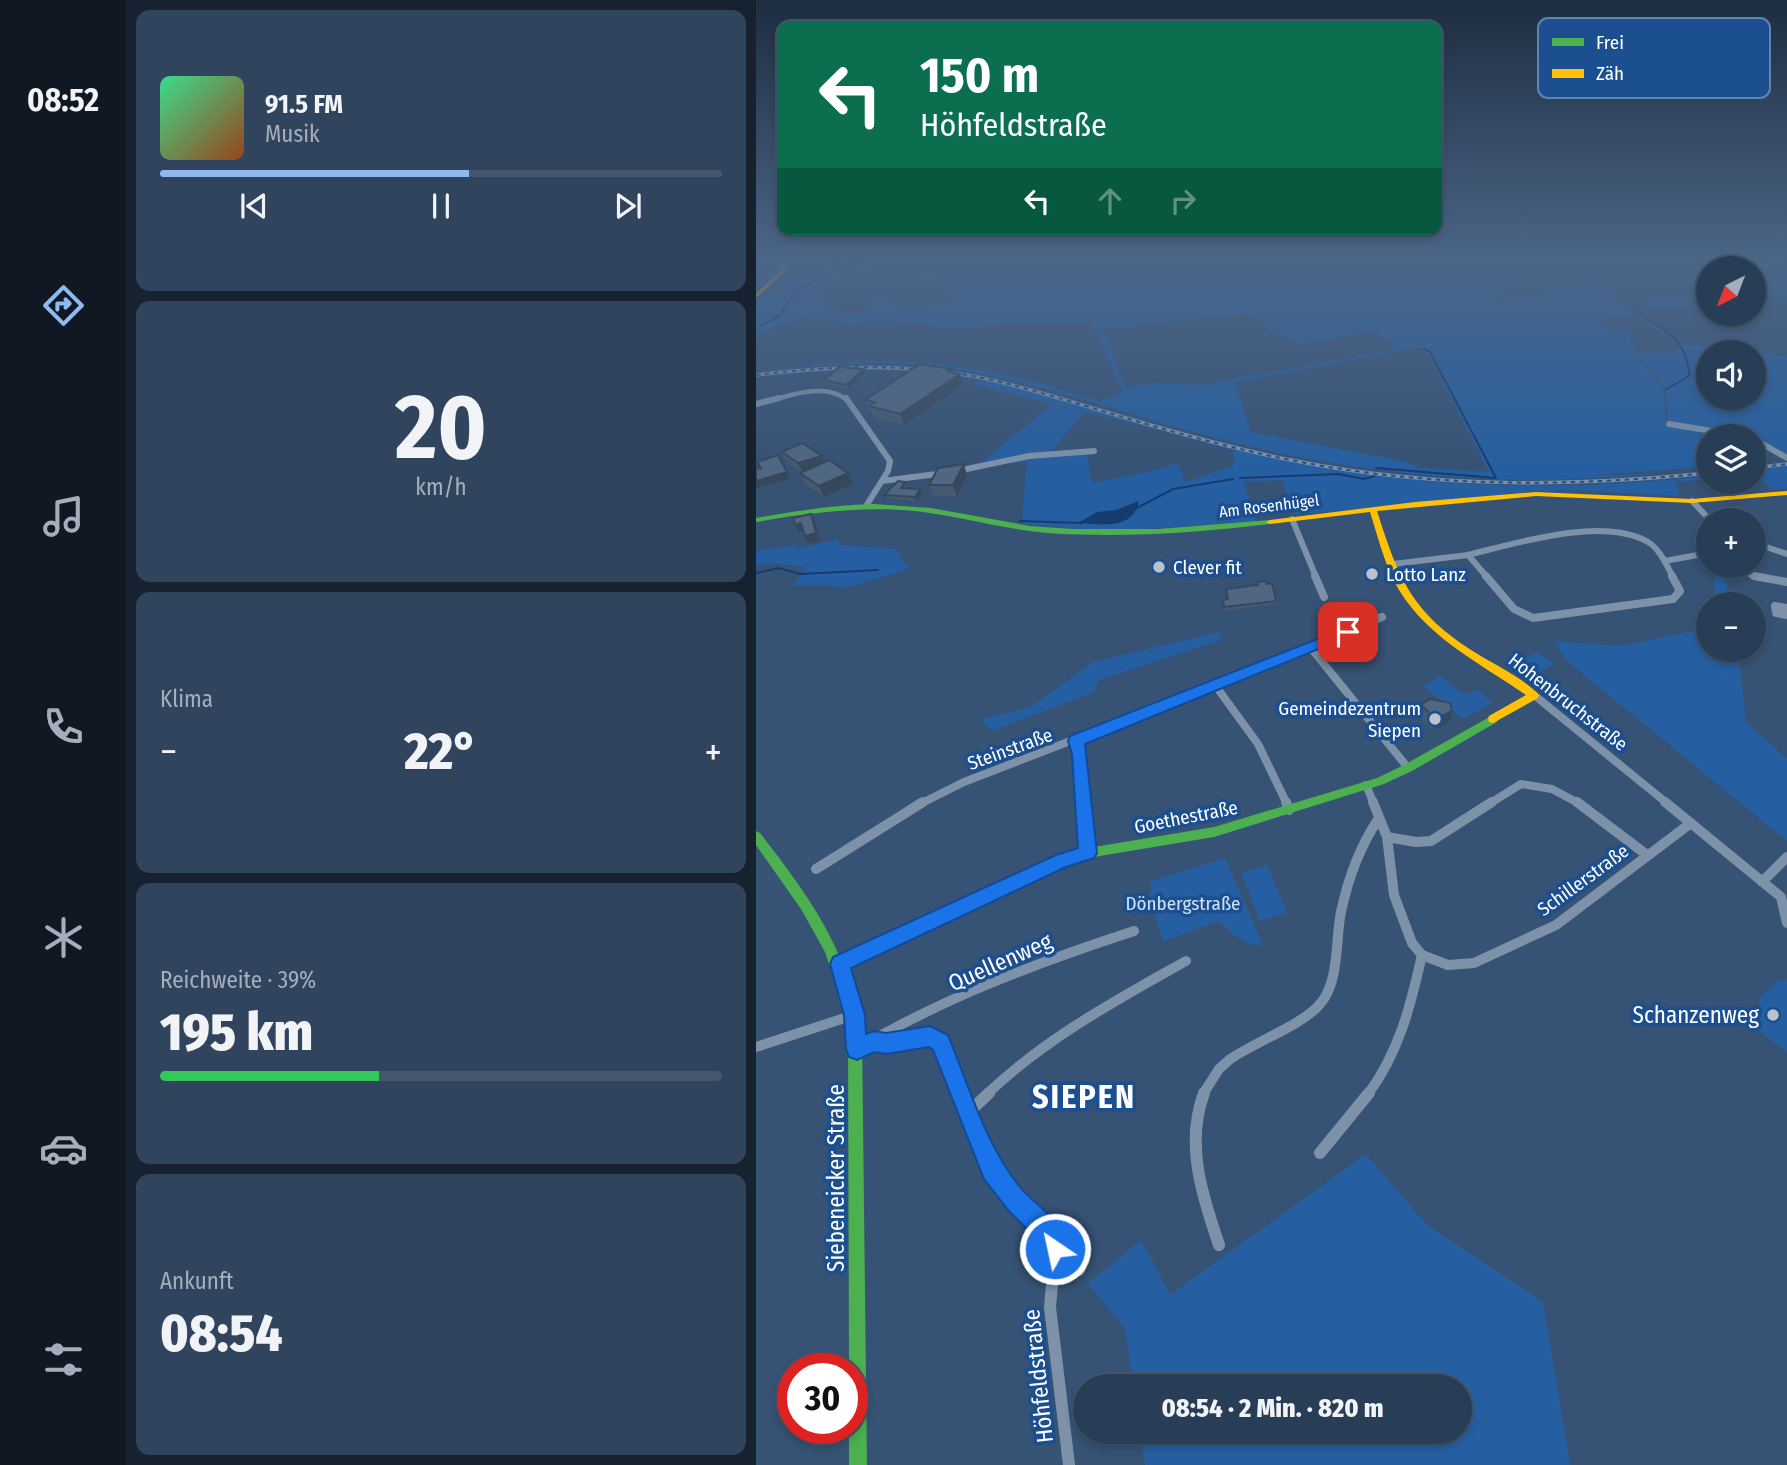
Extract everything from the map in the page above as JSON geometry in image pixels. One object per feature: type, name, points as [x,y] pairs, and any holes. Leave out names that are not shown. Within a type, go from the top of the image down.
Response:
[{"type":"street","points":[[756,404],[819,392],[844,396],[890,461],[890,467],[866,506]]},
{"type":"street","points":[[1669,424],[1696,428]]},
{"type":"street","points":[[1766,446],[1787,458]]},
{"type":"street","points":[[882,481],[956,472],[1018,458],[1094,451]]},
{"type":"street","name":"Am Rosenhügel","points":[[756,520],[818,508],[866,506],[916,509],[1019,527],[1091,534],[1187,531],[1373,510],[1559,494],[1692,502],[1787,493]]},
{"type":"street","points":[[1692,502],[1698,508]]},
{"type":"street","name":"Hohenbruchstraße","points":[[1373,510],[1407,597],[1430,624],[1534,695],[1784,898],[1787,923]]},
{"type":"street","points":[[1292,519],[1324,597]]},
{"type":"street","points":[[1393,564],[1468,555],[1565,532],[1596,532],[1643,539],[1656,548],[1681,591],[1673,599],[1533,618],[1514,609],[1468,555]]},
{"type":"street","points":[[1766,547],[1787,554]]},
{"type":"street","points":[[1665,561],[1696,555]]},
{"type":"street","points":[[1766,578],[1787,582]]},
{"type":"street","points":[[1787,608],[1775,606],[1776,613],[1787,615]]},
{"type":"street","name":"Steinstraße","points":[[816,869],[935,795],[1311,648],[1382,617]]},
{"type":"street","points":[[1311,648],[1408,768]]},
{"type":"street","points":[[1215,685],[1254,736],[1272,769],[1289,810]]},
{"type":"street","name":"Goethestraße","points":[[840,964],[1062,860],[1088,853],[1214,832],[1366,785],[1408,768],[1534,695]]},
{"type":"street","points":[[1076,741],[1080,754],[1088,853]]},
{"type":"street","name":"Schillerstraße","points":[[1387,837],[1416,842],[1431,841],[1521,784],[1534,783],[1546,786],[1606,821],[1647,855]]},
{"type":"street","points":[[1320,1153],[1374,1085],[1389,1060],[1402,1033],[1422,955],[1412,943],[1394,895],[1387,837],[1366,785]]},
{"type":"street","points":[[1219,1245],[1204,1202],[1193,1138],[1200,1098],[1219,1068],[1267,1037],[1312,1013],[1323,1002],[1330,987],[1340,917],[1372,827],[1379,818]]},
{"type":"street","name":"Schillerstraße","points":[[1422,955],[1448,965],[1474,963],[1556,925],[1690,823]]},
{"type":"street","name":"Siebeneicker Straße","points":[[756,836],[820,924],[840,964],[854,1015],[857,1049],[858,1465]]},
{"type":"street","points":[[1762,882],[1787,857]]},
{"type":"street","name":"Quellenweg","points":[[874,1041],[884,1033],[1044,961],[1134,930]]},
{"type":"street","points":[[969,1112],[1013,1070],[1052,1039],[1085,1017],[1186,961]]},
{"type":"street","points":[[756,1047],[854,1015]]},
{"type":"street","points":[[857,1049],[874,1041],[886,1044],[930,1037],[941,1042],[992,1170],[1018,1203],[1056,1240],[1079,1270]]},
{"type":"street","name":"Höhfeldstraße","points":[[1056,1240],[1050,1307],[1069,1465]]},
{"type":"green space","points":[[756,329],[770,329],[764,335],[756,330]]},
{"type":"green space","points":[[1095,329],[1104,329],[1126,388],[1151,383],[1201,385],[1397,349],[1375,331],[1302,345],[1269,329],[1629,329],[1641,362],[1664,389],[1666,426],[1696,431],[1696,468],[1579,476],[1654,474],[1606,478],[1463,478],[1416,474],[1369,469],[1274,452],[1196,433],[1041,388],[962,370],[914,364],[866,363],[770,370],[839,363],[886,361],[932,363],[1029,380],[1101,401],[1122,391]],"holes":[[[1421,347],[1433,363],[1489,472],[1421,468],[1403,461],[1251,432],[1235,382]]]},
{"type":"green space","points":[[1657,329],[1663,329],[1685,344],[1696,345],[1696,410],[1766,410],[1766,353],[1787,356],[1787,454],[1766,443],[1766,424],[1696,426],[1668,421],[1666,389],[1637,353],[1684,350]]},
{"type":"green space","points":[[860,367],[920,369],[955,373],[1000,382],[1267,455],[1376,475],[1486,485],[1542,486],[1696,477],[1696,480],[1676,482],[1680,496],[1569,490],[1525,492],[1296,515],[1282,480],[1244,482],[1256,522],[1104,531],[1024,524],[1022,518],[1027,462],[980,464],[1052,404],[974,385],[980,380],[908,369],[774,373]],"holes":[[[1085,412],[1194,438],[1235,451],[1233,466],[1186,482],[1177,462],[1161,469],[1092,483],[1086,452],[1050,452]]]},
{"type":"green space","points":[[1787,466],[1787,488],[1774,490],[1766,484],[1766,469]]},
{"type":"green space","points":[[838,539],[839,545],[897,549],[904,564],[911,565],[908,569],[845,588],[827,585],[793,586],[806,567],[769,563],[756,565],[756,551],[797,545],[798,549]]},
{"type":"green space","points":[[1715,578],[1727,578],[1728,592],[1714,592]]},
{"type":"green space","points":[[1696,630],[1696,662],[1739,662],[1746,722],[1787,759],[1787,841],[1567,661],[1553,641],[1620,646]]},
{"type":"green space","points":[[1219,632],[1221,640],[1099,680],[1094,692],[992,731],[981,719],[1031,707],[1093,662]]},
{"type":"green space","points":[[1538,652],[1553,664],[1532,676],[1516,663]]},
{"type":"green space","points":[[1440,676],[1465,695],[1477,689],[1492,703],[1463,719],[1423,686]]},
{"type":"green space","name":"Dönbergstraße","points":[[1225,858],[1263,945],[1239,938],[1219,921],[1163,941],[1150,900],[1151,881]]},
{"type":"green space","points":[[1267,865],[1287,912],[1260,921],[1241,873]]},
{"type":"green space","name":"Schanzenweg","points":[[1787,980],[1787,1052],[1758,1030],[1759,999],[1778,981]]},
{"type":"green space","points":[[1366,1154],[1427,1225],[1543,1302],[1570,1465],[1145,1465],[1142,1444],[1472,1444],[1472,1374],[1131,1374],[1125,1328],[1088,1284],[1141,1240],[1170,1295]]},
{"type":"shaded area","points":[[1139,501],[1136,511],[1130,517],[1115,524],[1078,523],[1097,512],[1116,510]]},
{"type":"building","points":[[920,364],[951,369],[947,371],[960,374],[900,414],[869,406],[875,402],[865,400]]},
{"type":"building","points":[[839,367],[864,369],[846,385],[824,380]]},
{"type":"building","points":[[802,443],[822,456],[798,463],[782,452]]},
{"type":"building","points":[[778,455],[787,472],[756,481],[756,469],[761,468],[757,462]]},
{"type":"building","points":[[829,460],[848,473],[819,486],[800,473]]},
{"type":"building","points":[[964,464],[953,485],[929,485],[938,468]]},
{"type":"building","points":[[898,481],[905,482],[901,488],[920,489],[915,497],[884,495]]},
{"type":"building","points":[[811,514],[816,533],[805,536],[801,523],[795,525],[793,518]]},
{"type":"building","points":[[1266,581],[1267,584],[1272,583],[1276,601],[1224,607],[1223,600],[1228,599],[1226,589],[1258,585],[1257,582]]},
{"type":"building","points":[[1430,699],[1450,703],[1452,711],[1436,719],[1421,705]]},
{"type":"waterway","points":[[1662,329],[1680,345],[1688,364],[1689,376],[1667,389]]},
{"type":"waterway","points":[[1376,468],[1496,478],[1430,352],[1424,349]]},
{"type":"waterway","points":[[1240,478],[1339,474],[1364,479],[1375,476]]},
{"type":"waterway","points":[[1135,509],[1173,489],[1233,479]]},
{"type":"waterway","points":[[1019,521],[1082,523]]},
{"type":"waterway","points":[[756,573],[779,568],[800,574],[878,570]]},
{"type":"railway","points":[[756,375],[864,367],[919,369],[973,376],[1245,450],[1347,470],[1398,476],[1553,482],[1696,474]]},
{"type":"railway","points":[[1766,467],[1787,464]]},
{"type":"traffic: fast","points":[[756,520],[855,507],[894,507],[1013,526],[1074,531],[1158,531],[1270,522]]},
{"type":"traffic: fast","points":[[840,964],[1062,860],[1088,853],[1214,832],[1380,781],[1493,719]]},
{"type":"traffic: fast","points":[[756,836],[819,927],[840,975],[855,1032],[858,1465]]},
{"type":"traffic: slow","points":[[1270,522],[1415,504],[1536,494],[1692,501],[1787,493]]},
{"type":"traffic: slow","points":[[1373,510],[1398,579],[1422,615],[1468,653],[1534,695],[1493,719]]},
{"type":"place","name":"Clever fit","points":[[1159,567]]},
{"type":"place","name":"Lotto Lanz","points":[[1372,574]]},
{"type":"place","name":"Gemeindezentrum Siepen","points":[[1435,719]]},
{"type":"place","name":"Schanzenweg","points":[[1773,1015]]},
{"type":"district","name":"SIEPEN","points":[[1084,1097]]},
{"type":"route","points":[[1055,1249],[1056,1240],[1018,1203],[992,1170],[941,1042],[930,1037],[886,1044],[874,1041],[857,1049],[854,1015],[840,964],[1062,860],[1088,853],[1080,754],[1076,741],[1348,632]]}]
